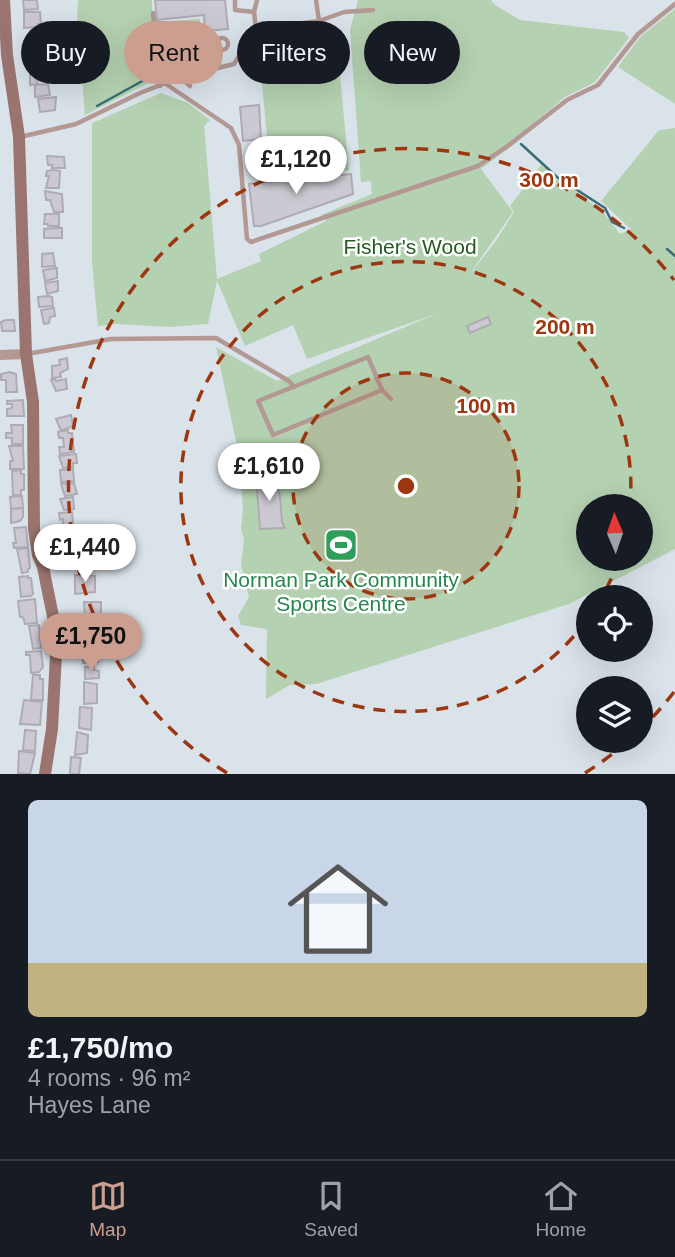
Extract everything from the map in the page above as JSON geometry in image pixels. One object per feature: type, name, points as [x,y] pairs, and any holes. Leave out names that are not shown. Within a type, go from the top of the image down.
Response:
[{"type":"main road","points":[[4,0],[7,55],[19,137],[26,354],[33,402],[34,529],[57,636],[52,729],[45,774]]},
{"type":"street","points":[[0,355],[26,354]]},
{"type":"lane","points":[[234,0],[235,10],[254,12]]},
{"type":"lane","points":[[255,21],[257,0]]},
{"type":"lane","points":[[316,0],[319,20]]},
{"type":"lane","points":[[163,85],[232,128],[239,145],[247,239],[251,242],[478,166],[567,100],[598,85],[638,34],[675,4]]},
{"type":"lane","points":[[312,21],[344,12],[373,9]]},
{"type":"lane","points":[[153,13],[163,85]]},
{"type":"lane","points":[[19,137],[76,124],[163,85]]},
{"type":"lane","points":[[26,354],[111,339],[216,338],[289,381],[294,387]]},
{"type":"lane","points":[[382,390],[272,435],[258,401],[368,357],[382,390],[391,399]]},
{"type":"green space","points":[[78,0],[152,0],[152,21],[124,21],[124,84],[147,84],[85,115],[82,84],[110,84],[110,21],[77,19]]},
{"type":"green space","name":"Fisher's Wood","points":[[358,0],[491,0],[520,20],[624,32],[629,38],[595,82],[565,97],[517,137],[517,142],[481,169],[513,212],[467,278],[496,241],[514,212],[510,206],[541,165],[603,212],[620,234],[631,229],[601,201],[659,130],[675,128],[675,549],[653,560],[653,494],[576,494],[576,571],[633,571],[606,585],[576,585],[576,600],[569,604],[316,684],[290,685],[266,699],[267,629],[241,625],[238,616],[249,597],[241,565],[244,540],[241,529],[243,510],[240,460],[216,347],[277,381],[436,314],[307,359],[293,325],[245,346],[217,281],[208,324],[169,327],[117,324],[98,326],[92,263],[92,123],[161,93],[188,103],[210,120],[204,126],[217,279],[261,261],[259,254],[326,221],[321,215],[372,194],[371,181],[361,182],[350,30]]},
{"type":"green space","points":[[675,9],[675,104],[618,67],[641,36]]},
{"type":"green space","points":[[262,84],[341,84],[349,170],[271,178]]},
{"type":"building","points":[[23,0],[37,0],[38,9],[24,10]]},
{"type":"building","points":[[155,0],[225,0],[228,29],[223,29],[223,21],[204,21],[204,15],[157,20]]},
{"type":"building","points":[[24,12],[40,12],[41,21],[24,21]]},
{"type":"building","points":[[48,84],[50,95],[35,97],[35,85]]},
{"type":"building","points":[[56,97],[55,110],[40,112],[38,99]]},
{"type":"building","points":[[259,105],[261,139],[243,141],[240,107]]},
{"type":"building","points":[[47,156],[64,157],[65,168],[52,168],[52,165],[48,165]]},
{"type":"building","points":[[47,171],[60,171],[59,188],[46,188],[49,176],[46,176]]},
{"type":"building","points":[[351,174],[353,194],[261,226],[254,226],[249,184]]},
{"type":"building","points":[[45,191],[62,194],[63,212],[54,212],[50,200],[46,200]]},
{"type":"building","points":[[45,214],[59,214],[59,226],[44,224]]},
{"type":"building","points":[[62,228],[62,238],[44,238],[44,229]]},
{"type":"building","points":[[53,253],[55,266],[42,267],[42,254]]},
{"type":"building","points":[[57,268],[57,278],[45,281],[43,270]]},
{"type":"building","points":[[58,281],[58,291],[47,294],[45,283]]},
{"type":"building","points":[[38,297],[52,297],[53,306],[39,307]]},
{"type":"building","points":[[54,308],[55,316],[50,317],[49,323],[44,324],[41,310]]},
{"type":"building","points":[[488,317],[491,324],[470,333],[467,326]]},
{"type":"building","points":[[14,320],[15,331],[2,331],[1,322]]},
{"type":"building","points":[[67,358],[68,369],[60,373],[61,377],[52,378],[52,366],[60,365],[59,360]]},
{"type":"building","points":[[1,374],[16,374],[17,392],[6,392],[6,380],[1,380]]},
{"type":"building","points":[[66,379],[67,389],[56,391],[51,380]]},
{"type":"building","points":[[23,400],[24,416],[7,416],[7,409],[12,408],[12,404],[7,404],[7,401]]},
{"type":"building","points":[[71,415],[73,426],[61,431],[56,419]]},
{"type":"building","points":[[11,425],[23,425],[23,444],[12,444],[12,438],[6,438],[6,433],[12,433]]},
{"type":"building","points":[[68,430],[68,433],[72,433],[74,452],[60,454],[59,447],[64,447],[63,438],[59,438],[58,432]]},
{"type":"building","points":[[9,446],[23,446],[24,469],[10,469],[10,461],[13,461]]},
{"type":"building","points":[[76,454],[77,463],[73,463],[73,467],[63,468],[59,456]]},
{"type":"building","points":[[73,469],[74,481],[61,482],[60,470]]},
{"type":"building","points":[[21,470],[21,474],[24,474],[24,490],[21,490],[21,495],[13,495],[12,471]]},
{"type":"building","name":"Norman Park Community Sports Centre","points":[[275,474],[285,528],[260,529],[256,476]]},
{"type":"building","points":[[74,483],[77,494],[65,496],[61,484]]},
{"type":"building","points":[[22,496],[23,508],[11,509],[10,497]]},
{"type":"building","points":[[73,497],[74,509],[64,510],[60,499]]},
{"type":"building","points":[[23,508],[20,521],[11,523],[11,509]]},
{"type":"building","points":[[72,512],[74,534],[63,536],[63,519],[60,520],[59,513]]},
{"type":"building","points":[[26,527],[28,547],[14,548],[14,528]]},
{"type":"building","points":[[73,536],[74,548],[64,549],[60,538]]},
{"type":"building","points":[[28,548],[30,568],[28,572],[22,573],[17,549]]},
{"type":"building","points":[[70,551],[71,556],[67,557],[69,566],[59,567],[58,558],[62,558],[61,552]]},
{"type":"building","points":[[75,575],[95,576],[95,592],[75,594]]},
{"type":"building","points":[[19,577],[31,578],[33,594],[21,597]]},
{"type":"building","points":[[35,599],[37,623],[25,624],[23,617],[20,617],[18,601]]},
{"type":"building","points":[[84,602],[101,602],[101,617],[85,617]]},
{"type":"building","points":[[96,622],[97,634],[84,637],[83,623]]},
{"type":"building","points":[[39,625],[41,648],[33,649],[29,626]]},
{"type":"building","points":[[96,637],[98,662],[83,663],[83,653],[86,653],[84,638]]},
{"type":"building","points":[[41,651],[43,667],[39,672],[31,673],[30,655],[26,655],[26,652]]},
{"type":"building","points":[[85,667],[94,667],[94,670],[99,671],[99,678],[85,679]]},
{"type":"building","points":[[33,675],[40,675],[40,679],[43,679],[43,700],[31,700]]},
{"type":"building","points":[[84,682],[97,684],[97,703],[84,704]]},
{"type":"building","points":[[24,700],[42,702],[40,725],[20,724]]},
{"type":"building","points":[[80,707],[92,708],[91,730],[79,728]]},
{"type":"building","points":[[25,730],[36,731],[35,751],[23,750]]},
{"type":"building","points":[[77,732],[88,735],[87,753],[75,755]]},
{"type":"building","points":[[19,751],[35,753],[30,774],[18,773]]},
{"type":"building","points":[[71,757],[81,758],[79,774],[70,774]]},
{"type":"waterway","points":[[97,106],[137,84]]},
{"type":"waterway","points":[[521,144],[557,177],[605,208],[612,222],[624,228]]},
{"type":"waterway","points":[[667,249],[675,256]]},
{"type":"place","name":"Norman Park Community Sports Centre","points":[[341,545]]}]
